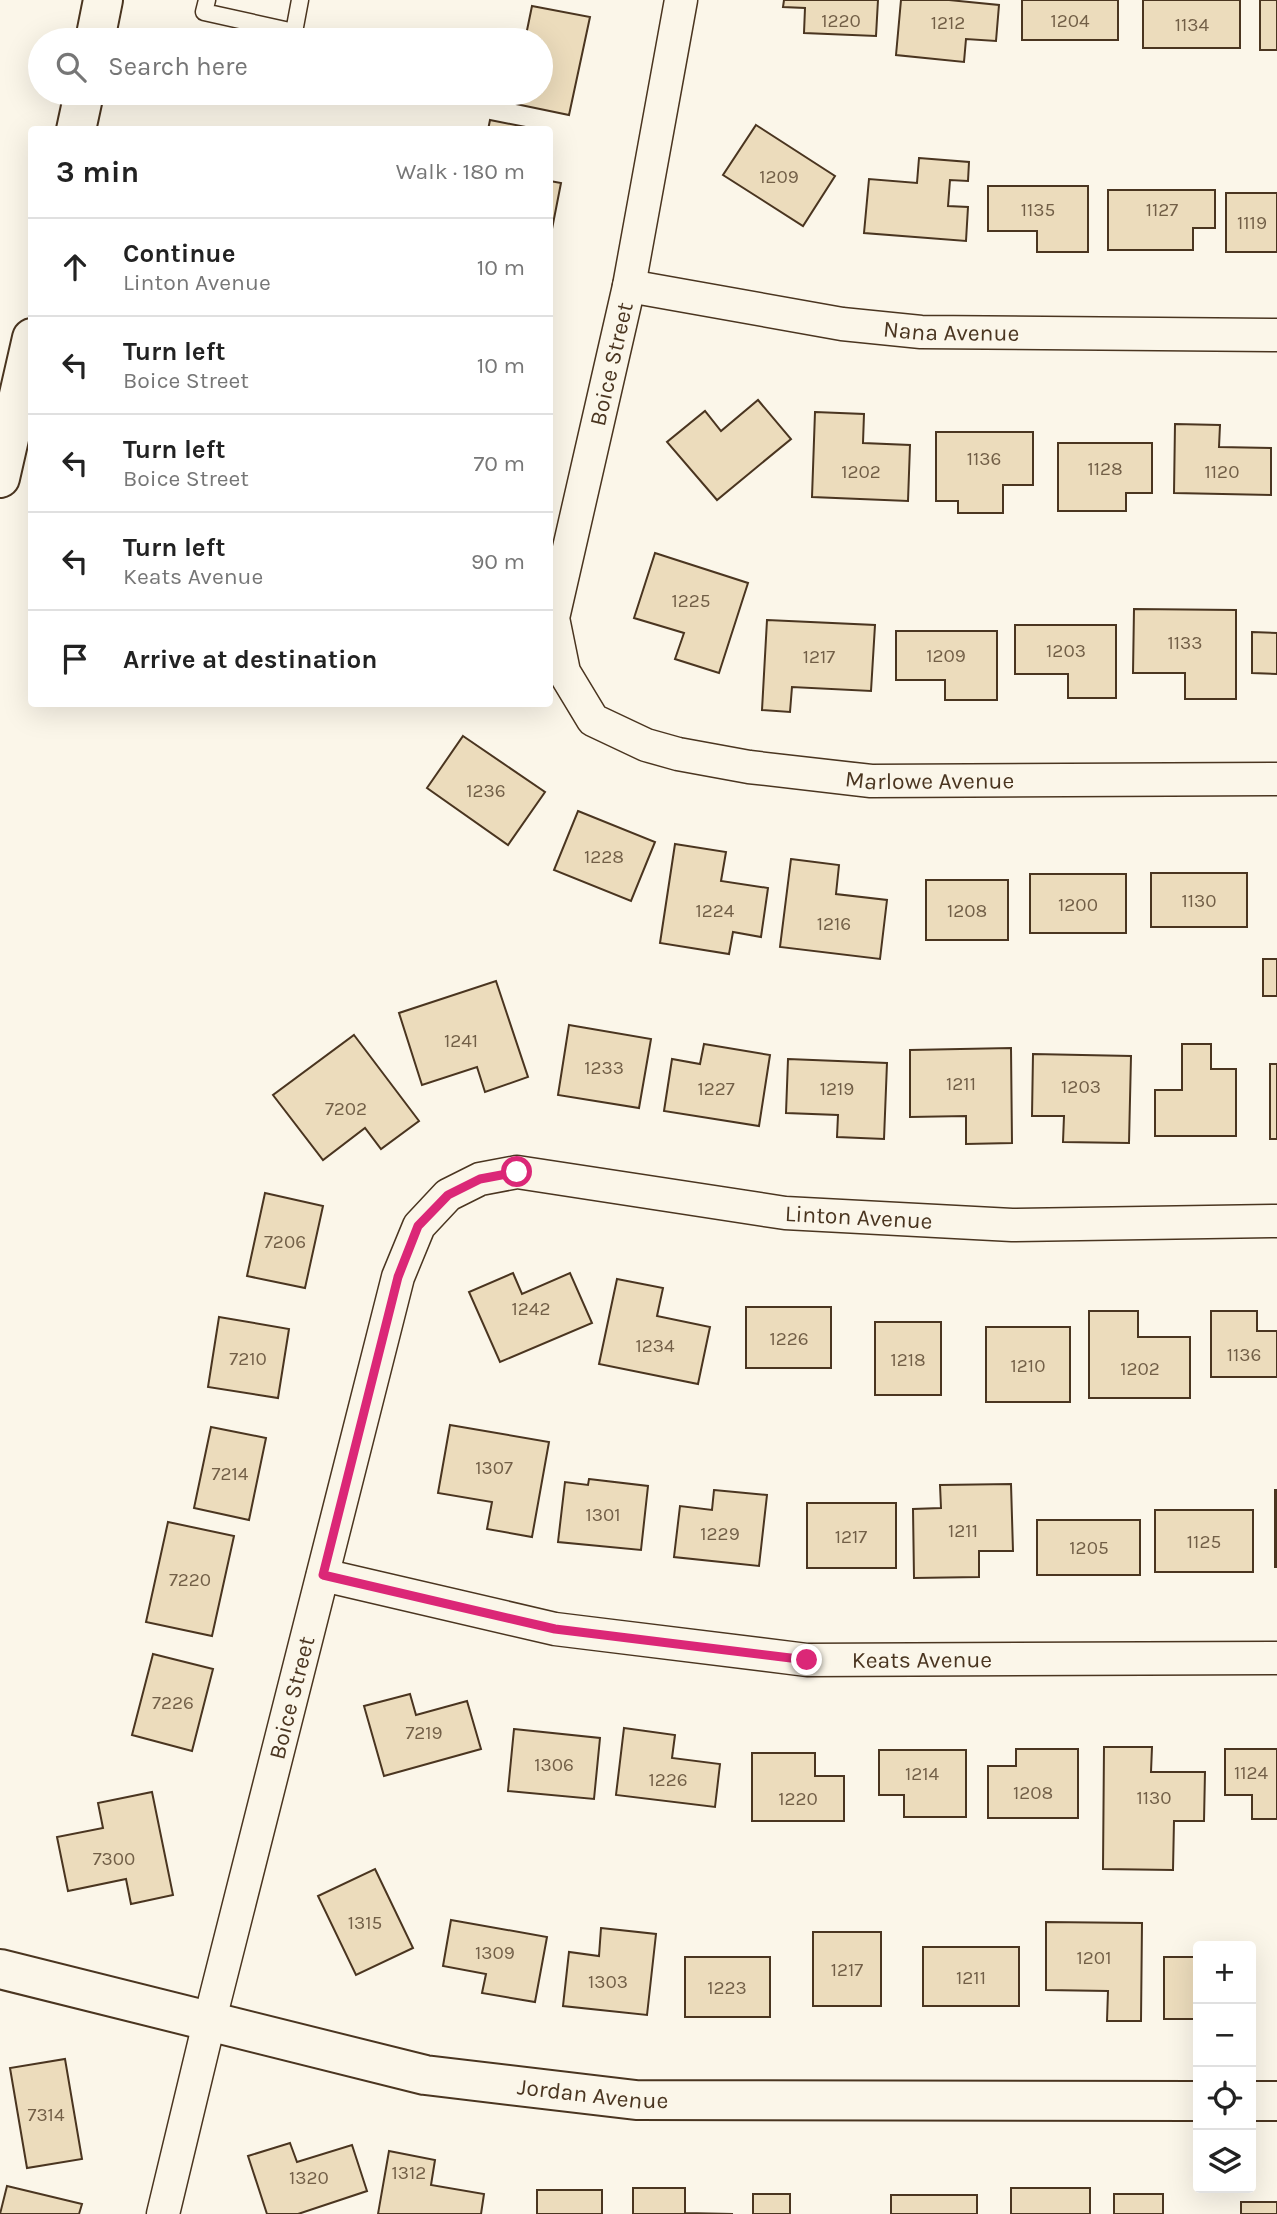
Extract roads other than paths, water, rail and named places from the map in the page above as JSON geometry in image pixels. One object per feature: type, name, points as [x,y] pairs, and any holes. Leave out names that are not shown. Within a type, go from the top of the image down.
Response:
[{"type":"street","points":[[97,28],[103,0]]},
{"type":"street","name":"Boice Street","points":[[593,720],[564,672],[553,618],[629,286],[681,0]]},
{"type":"street","points":[[77,126],[81,105]]},
{"type":"street","name":"Nana Avenue","points":[[629,286],[842,324],[921,332],[1277,335]]},
{"type":"street","points":[[0,478],[28,356]]},
{"type":"street","name":"Marlowe Avenue","points":[[593,720],[646,745],[678,754],[748,767],[871,781],[1277,779]]},
{"type":"street","name":"Linton Avenue","points":[[448,1195],[480,1179],[517,1172],[785,1213],[1012,1225],[1277,1222]]},
{"type":"street","name":"Boice Street","points":[[163,2214],[398,1277],[418,1226],[448,1195]]},
{"type":"street","name":"Keats Avenue","points":[[323,1575],[555,1629],[807,1660],[1277,1658]]},
{"type":"street","name":"Jordan Avenue","points":[[0,1969],[425,2075],[636,2100],[1193,2101]]},
{"type":"street","points":[[1256,2101],[1277,2101]]},
{"type":"lane","points":[[207,0],[204,12],[276,28]]},
{"type":"lane","points":[[295,28],[300,0]]}]
